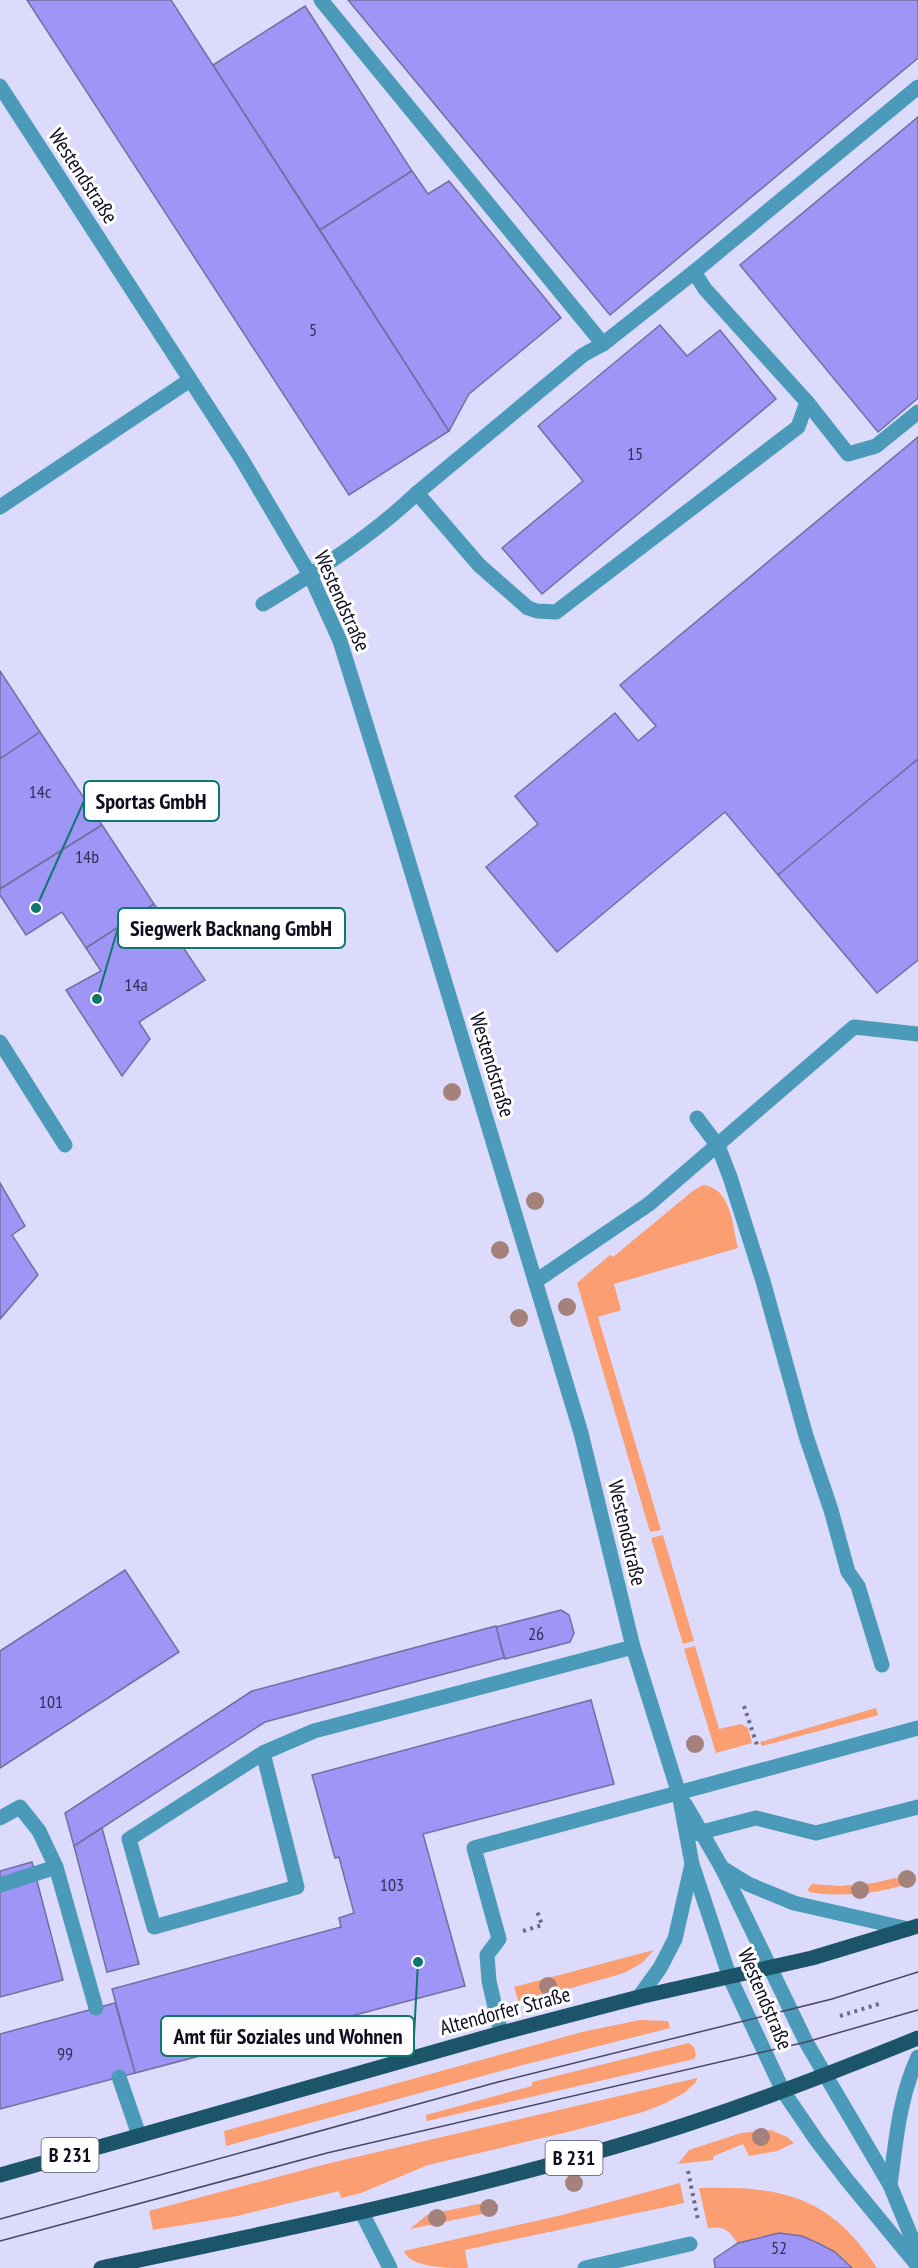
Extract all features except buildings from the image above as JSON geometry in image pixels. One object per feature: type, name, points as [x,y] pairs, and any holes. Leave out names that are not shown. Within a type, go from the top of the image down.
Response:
[{"type":"main road","name":"Altendorfer Straße","points":[[0,2175],[501,2033],[639,1997],[770,1969],[913,1928]]},
{"type":"main road","name":"B 231","points":[[101,2268],[362,2213],[610,2148],[783,2091],[918,2038]]},
{"type":"street","points":[[321,0],[603,344]]},
{"type":"street","name":"Westendstraße","points":[[0,86],[241,458],[310,575],[340,640],[581,1433],[633,1647],[679,1794],[694,1834],[722,1868],[824,2076],[890,2185],[918,2253]]},
{"type":"street","points":[[263,604],[310,575],[394,515],[417,493],[583,354],[603,344],[694,272],[918,87]]},
{"type":"street","points":[[694,272],[705,289],[807,402],[848,454],[876,446],[918,412]]},
{"type":"street","points":[[0,507],[190,380]]},
{"type":"street","points":[[417,493],[479,565],[528,608],[556,612],[798,427],[807,402]]},
{"type":"street","points":[[536,1281],[649,1204],[854,1027],[918,1034]]},
{"type":"street","points":[[0,1042],[65,1145]]},
{"type":"street","points":[[697,1118],[718,1146],[730,1177],[763,1281],[806,1436],[831,1510],[848,1572],[858,1586],[882,1665]]},
{"type":"street","points":[[263,1753],[297,1887],[154,1927],[129,1839],[263,1753],[314,1731],[633,1647]]},
{"type":"street","points":[[501,2033],[489,1981],[487,1955],[499,1939],[474,1848],[918,1728]]},
{"type":"street","points":[[0,1818],[20,1807],[39,1831],[56,1867],[96,2008]]},
{"type":"street","points":[[694,1834],[756,1818],[816,1833],[918,1807]]},
{"type":"street","name":"Westendstraße","points":[[639,1997],[660,1968],[675,1939],[692,1864],[694,1834]]},
{"type":"street","name":"Westendstraße","points":[[692,1864],[730,1978],[783,2091],[817,2141],[918,2266]]},
{"type":"street","points":[[0,1885],[56,1867]]},
{"type":"street","name":"Westendstraße","points":[[722,1868],[748,1884],[794,1903],[913,1928]]},
{"type":"street","points":[[890,2185],[897,2127],[905,2091],[918,2058]]},
{"type":"street","points":[[119,2077],[139,2135]]},
{"type":"street","points":[[362,2213],[390,2268]]},
{"type":"street","points":[[585,2268],[690,2244]]},
{"type":"path","points":[[744,1706],[763,1771]]},
{"type":"path","points":[[499,1939],[542,1925],[537,1911]]},
{"type":"path","points":[[840,2016],[882,2003]]},
{"type":"shaded area","points":[[703,1185],[720,1193],[725,1201],[732,1219],[738,1248],[614,1284],[621,1310],[598,1317],[661,1530],[650,1532],[577,1283],[610,1255],[613,1257]]},
{"type":"shaded area","points":[[663,1535],[694,1641],[683,1644],[651,1538]]},
{"type":"shaded area","points":[[695,1646],[719,1729],[741,1724],[748,1728],[752,1743],[716,1753],[684,1649]]},
{"type":"shaded area","points":[[876,1708],[878,1715],[875,1716],[762,1746],[760,1742]]},
{"type":"shaded area","points":[[912,1874],[915,1882],[875,1892],[836,1895],[809,1892],[808,1889],[812,1884],[840,1886],[874,1883]]},
{"type":"shaded area","points":[[654,1950],[642,1963],[624,1973],[519,2003],[514,1987]]},
{"type":"shaded area","points":[[640,2020],[668,2021],[670,2028],[519,2066],[226,2146],[224,2131],[582,2032]]},
{"type":"shaded area","points":[[689,2043],[694,2047],[696,2055],[694,2059],[427,2121],[426,2115],[532,2086],[532,2082]]},
{"type":"shaded area","points":[[697,2078],[696,2082],[684,2093],[643,2112],[428,2165],[361,2193],[341,2198],[339,2191],[237,2216],[153,2230],[149,2211],[330,2163]]},
{"type":"shaded area","points":[[771,2130],[794,2143],[777,2151],[749,2156],[743,2144],[714,2156],[713,2160],[678,2164],[689,2150],[741,2133]]},
{"type":"shaded area","points":[[680,2183],[684,2203],[465,2250],[468,2268],[422,2264],[408,2257],[404,2251],[562,2215]]},
{"type":"shaded area","points":[[699,2188],[755,2189],[801,2200],[841,2224],[877,2268],[852,2268],[828,2248],[798,2235],[762,2236],[737,2243],[725,2230],[708,2228]]},
{"type":"shaded area","points":[[495,2202],[498,2208],[492,2212],[410,2229],[427,2215]]},
{"type":"tram line","points":[[0,2219],[498,2082],[832,1999],[918,1972]]},
{"type":"tram line","points":[[0,2241],[327,2153],[806,2042],[918,2010]]},
{"type":"place","name":"Sportas GmbH","points":[[36,908]]},
{"type":"place","name":"Siegwerk Backnang GmbH","points":[[97,999]]},
{"type":"place","name":"Amt für Soziales und Wohnen","points":[[418,1962]]}]
